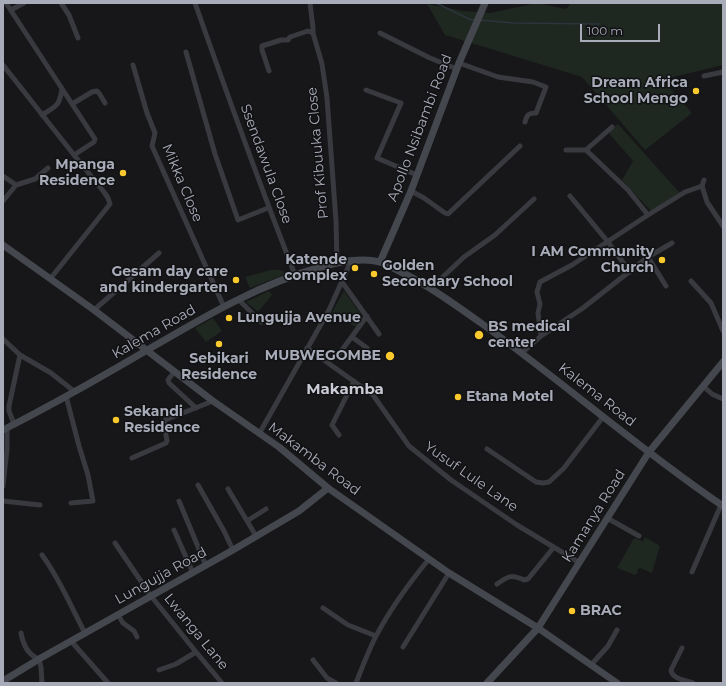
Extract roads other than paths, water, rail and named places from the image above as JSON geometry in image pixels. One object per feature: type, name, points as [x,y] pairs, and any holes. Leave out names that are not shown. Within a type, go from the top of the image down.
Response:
[{"type":"street","points":[[6,3],[95,140],[74,155]]},
{"type":"street","points":[[11,10],[24,3]]},
{"type":"street","points":[[61,3],[69,15],[78,38]]},
{"type":"street","name":"Ssendawula Close","points":[[195,3],[215,62],[256,170],[268,208],[294,275]]},
{"type":"street","name":"Prof Kibuuka Close","points":[[310,3],[314,28],[313,33],[322,64],[327,98],[336,221],[337,263]]},
{"type":"street","name":"Apollo Nsibambi Road","points":[[380,262],[411,191],[458,66],[485,3]]},
{"type":"street","points":[[269,71],[262,46],[281,40],[288,40],[308,31],[313,33]]},
{"type":"street","points":[[380,33],[430,58],[498,77],[533,82],[546,87],[536,113],[530,113],[527,115],[525,122]]},
{"type":"street","points":[[186,52],[215,154],[238,220],[268,208]]},
{"type":"street","points":[[3,65],[104,192],[110,204],[50,279]]},
{"type":"street","name":"Mikka Close","points":[[133,65],[147,113],[155,133],[152,146],[224,307]]},
{"type":"street","points":[[704,76],[723,72]]},
{"type":"street","points":[[42,115],[57,106],[60,102],[62,89]]},
{"type":"street","points":[[366,90],[401,103],[377,158],[417,175]]},
{"type":"street","points":[[72,104],[92,92],[97,91],[100,93],[105,104]]},
{"type":"street","points":[[566,150],[586,150],[612,127]]},
{"type":"street","points":[[411,191],[448,214],[520,146]]},
{"type":"street","points":[[586,150],[628,190],[648,214]]},
{"type":"street","points":[[3,201],[16,185],[35,179],[48,168]]},
{"type":"street","points":[[3,176],[16,185]]},
{"type":"street","points":[[704,180],[702,186],[707,202],[723,226]]},
{"type":"street","points":[[541,336],[538,313],[540,304],[537,292],[540,282],[572,265],[648,214],[685,192],[702,186]]},
{"type":"street","points":[[570,196],[608,242],[630,272]]},
{"type":"street","points":[[431,288],[464,257],[495,235],[534,199]]},
{"type":"street","points":[[522,353],[541,336],[583,308],[648,257],[672,243]]},
{"type":"street","name":"Makamba Road","points":[[3,245],[94,310],[213,401],[279,447],[328,488],[449,573],[538,628],[617,683]]},
{"type":"street","points":[[94,310],[159,253]]},
{"type":"street","points":[[648,257],[666,286]]},
{"type":"street","points":[[259,434],[329,310],[352,261]]},
{"type":"street","name":"Kalema Road","points":[[5,429],[75,392],[224,307],[294,275],[337,263],[352,261],[380,262],[431,288],[522,353],[649,452],[722,505]]},
{"type":"street","points":[[690,281],[711,303],[723,331]]},
{"type":"street","points":[[342,282],[379,334]]},
{"type":"street","points":[[239,300],[261,322]]},
{"type":"street","points":[[339,354],[367,316]]},
{"type":"street","points":[[352,337],[367,348]]},
{"type":"street","points":[[3,339],[20,355],[51,373],[75,392]]},
{"type":"street","name":"Yusuf Lule Lane","points":[[308,348],[373,395],[408,446],[414,452],[451,480],[518,525],[580,563]]},
{"type":"street","points":[[14,424],[9,411],[9,406],[20,355]]},
{"type":"street","name":"Kamanya Road","points":[[487,683],[538,628],[649,452],[723,362]]},
{"type":"street","points":[[174,372],[168,380],[169,383],[196,408]]},
{"type":"street","points":[[339,436],[332,425],[354,381]]},
{"type":"street","points":[[703,386],[712,394],[723,399]]},
{"type":"street","points":[[66,396],[88,475],[93,501],[71,502]]},
{"type":"street","points":[[132,458],[166,443],[165,420],[213,401]]},
{"type":"street","points":[[487,449],[536,482],[549,482],[564,468],[603,417]]},
{"type":"street","points":[[3,486],[7,449],[5,429]]},
{"type":"street","points":[[198,485],[233,550]]},
{"type":"street","name":"Lungujja Road","points":[[3,680],[206,566],[299,511],[328,488]]},
{"type":"street","points":[[228,489],[256,536]]},
{"type":"street","points":[[3,501],[40,505]]},
{"type":"street","points":[[179,501],[206,566]]},
{"type":"street","points":[[692,572],[722,505]]},
{"type":"street","points":[[247,521],[266,509]]},
{"type":"street","points":[[607,518],[638,536]]},
{"type":"street","points":[[174,530],[194,573]]},
{"type":"street","name":"Lwanga Lane","points":[[115,542],[151,596],[220,682]]},
{"type":"street","points":[[497,584],[509,576],[514,575],[524,580],[528,579],[554,547]]},
{"type":"street","points":[[42,555],[57,576],[85,633]]},
{"type":"street","points":[[356,683],[376,636],[387,617],[415,575],[429,559]]},
{"type":"street","points":[[403,647],[449,573]]},
{"type":"street","points":[[323,608],[348,625],[376,636]]},
{"type":"street","points":[[118,615],[123,623],[134,631],[137,637]]},
{"type":"street","points":[[591,665],[608,646],[617,630]]},
{"type":"street","points":[[22,633],[22,641],[26,648],[33,656],[39,659],[42,683]]},
{"type":"street","points":[[71,641],[108,683]]},
{"type":"street","points":[[682,648],[671,670],[671,674],[674,677],[693,683]]},
{"type":"street","points":[[159,670],[176,664],[196,652]]},
{"type":"street","points":[[313,660],[327,678],[336,683]]},
{"type":"waterway","points":[[436,3],[471,20],[476,20]]},
{"type":"waterway","points":[[479,20],[514,23],[599,24]]},
{"type":"place","name":"Dream Africa School Mengo","points":[[696,91]]},
{"type":"place","name":"Mpanga Residence","points":[[123,173]]},
{"type":"place","name":"I AM Community Church","points":[[662,260]]},
{"type":"place","name":"Katende complex","points":[[355,268]]},
{"type":"place","name":"Golden Secondary School","points":[[374,274]]},
{"type":"place","name":"Gesam day care and kindergarten","points":[[236,280]]},
{"type":"place","name":"Lungujja Avenue","points":[[229,318]]},
{"type":"place","name":"BS medical center","points":[[479,335]]},
{"type":"place","name":"Sebikari Residence","points":[[219,344]]},
{"type":"place","name":"MUBWEGOMBE","points":[[390,356]]},
{"type":"place","name":"Etana Motel","points":[[458,397]]},
{"type":"place","name":"Sekandi Residence","points":[[116,420]]},
{"type":"place","name":"BRAC","points":[[572,611]]},
{"type":"district","name":"Makamba","points":[[345,390]]}]
